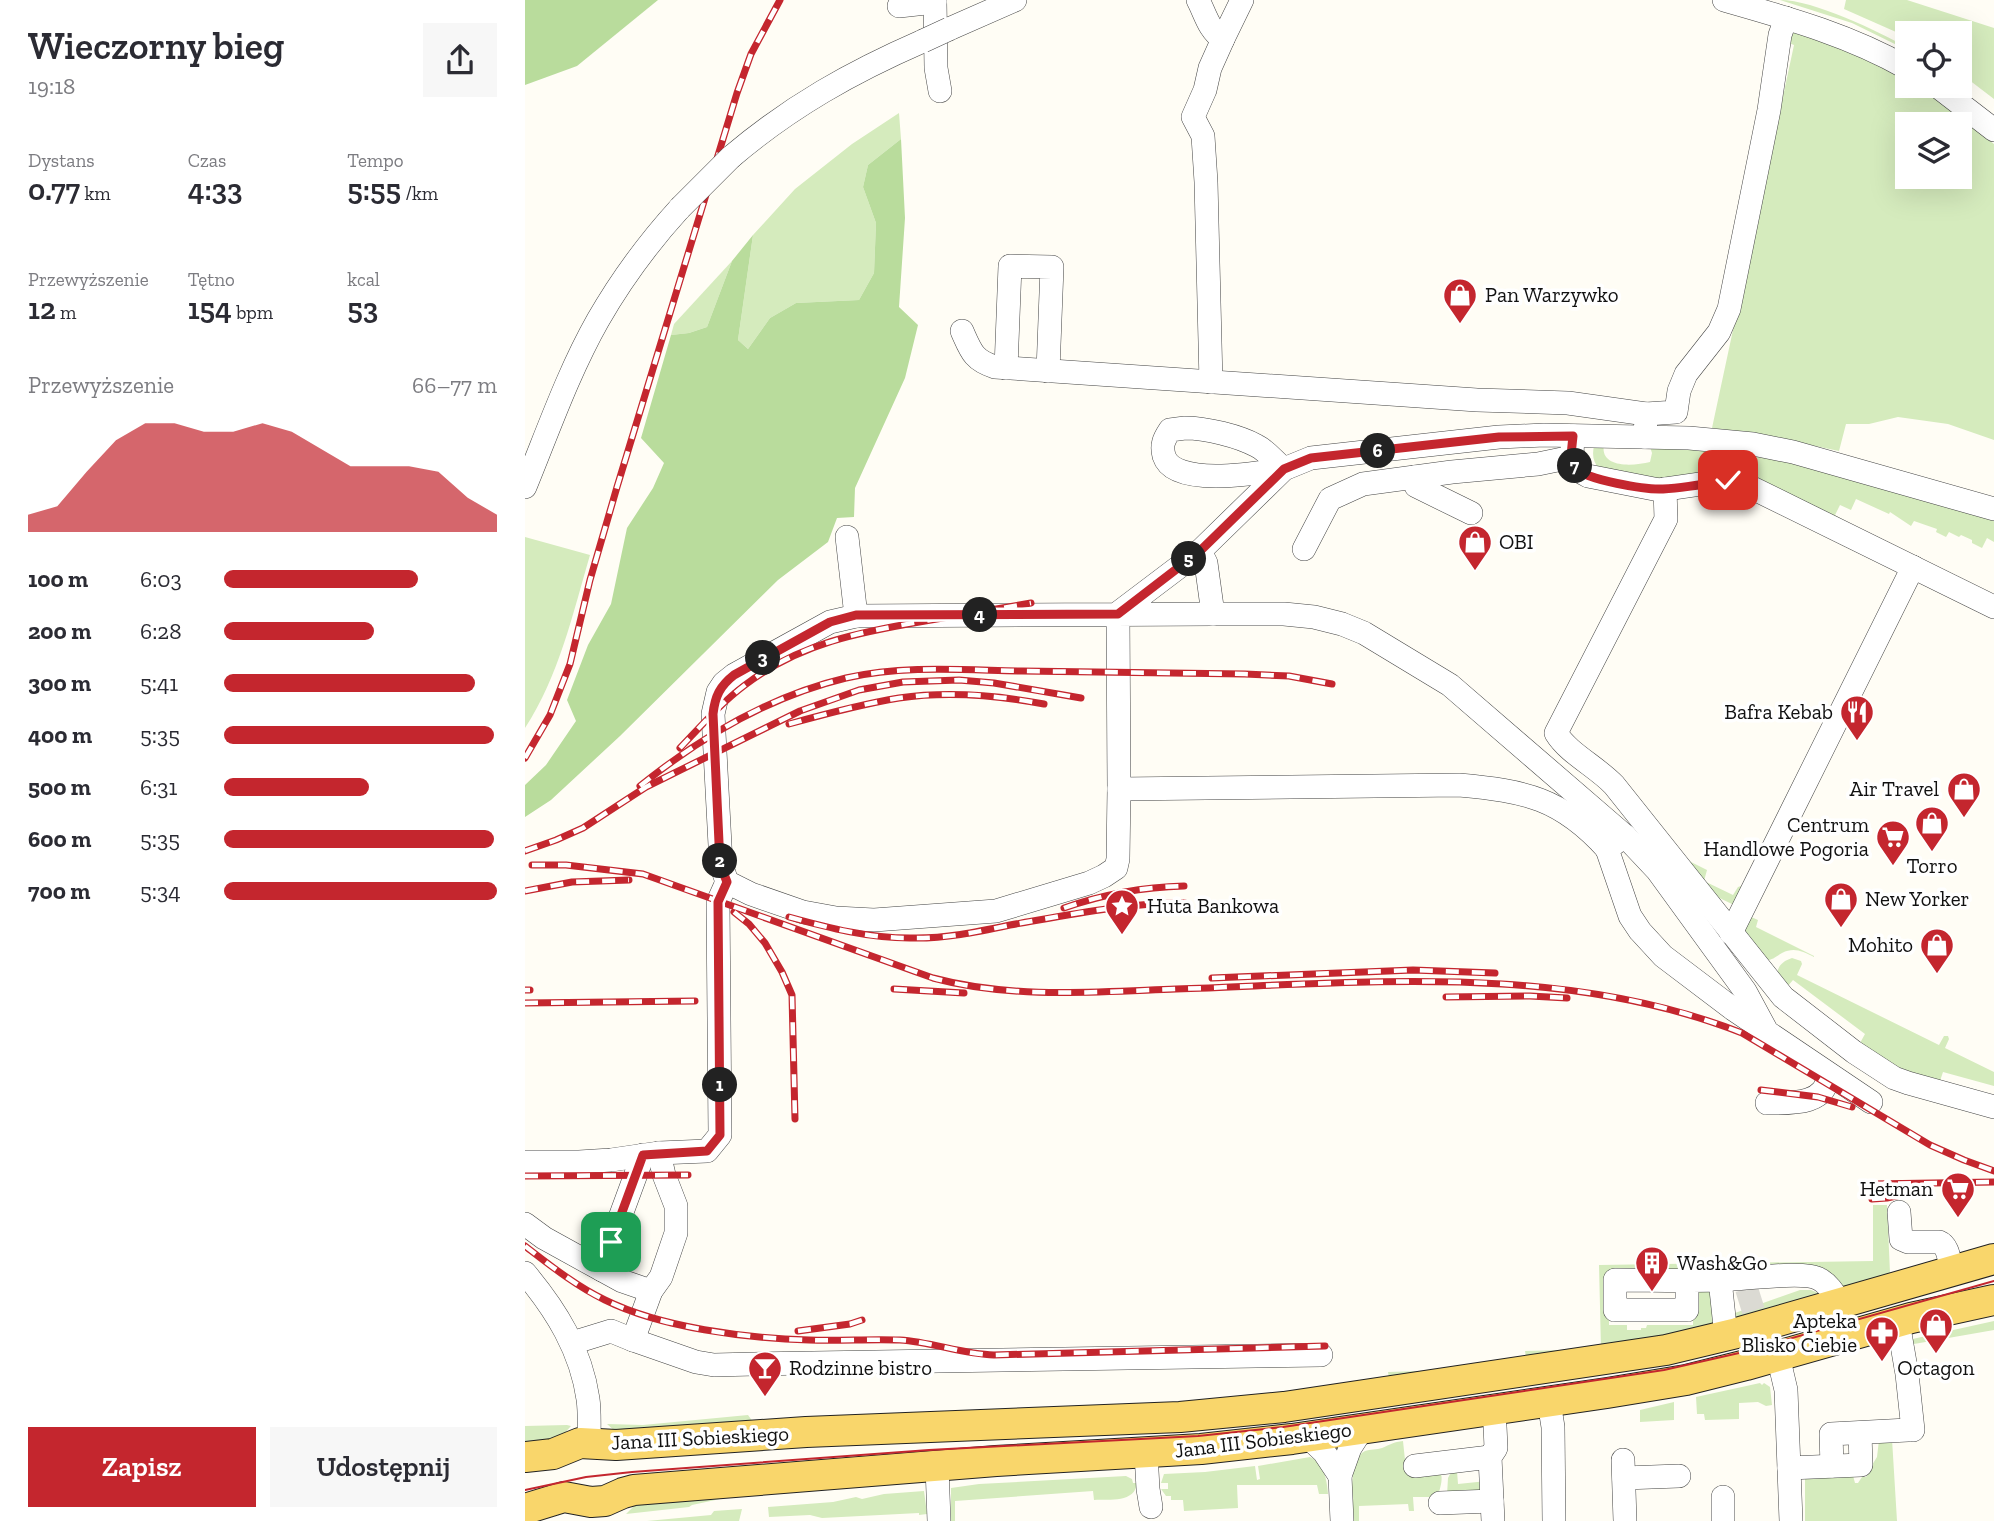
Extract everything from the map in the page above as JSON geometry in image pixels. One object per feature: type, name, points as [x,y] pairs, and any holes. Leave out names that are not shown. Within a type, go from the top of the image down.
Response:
[{"type":"main road","name":"Jana III Sobieskiego","points":[[525,1457],[589,1445],[781,1433],[1157,1418],[1240,1412],[1642,1354],[1729,1316],[1840,1303],[1994,1259]]},
{"type":"main road","name":"Jana III Sobieskiego","points":[[525,1509],[572,1497],[608,1506],[634,1490],[937,1466],[1217,1448],[1308,1437],[1686,1380],[1939,1311],[1994,1300]]},
{"type":"main road","points":[[572,1497],[564,1487],[562,1462],[589,1445],[616,1453],[621,1465],[622,1482],[608,1506]]},
{"type":"street","points":[[525,487],[570,376],[597,321],[635,263],[680,208],[731,156],[774,122],[819,92],[881,59],[1015,0]]},
{"type":"street","points":[[1198,0],[1211,27],[1217,36],[1223,39]]},
{"type":"street","points":[[1211,382],[1203,136],[1193,117],[1205,90],[1210,68],[1242,0]]},
{"type":"street","points":[[1724,0],[1843,36],[1895,62]]},
{"type":"street","points":[[899,6],[935,1],[936,68],[940,91]]},
{"type":"street","points":[[962,331],[972,354],[995,367],[1477,400],[1568,403],[1646,414],[1676,412],[1679,391],[1686,374],[1719,332],[1729,309],[1769,110],[1780,36],[1786,18]]},
{"type":"street","points":[[1953,98],[1994,130]]},
{"type":"street","points":[[1006,368],[1010,266],[1052,267],[1048,371]]},
{"type":"street","points":[[1477,400],[1479,410],[1490,420],[1489,438]]},
{"type":"street","points":[[1645,437],[1646,414]]},
{"type":"street","points":[[1118,614],[1200,551],[1284,469],[1311,458],[1489,438],[1572,446],[1645,437],[1702,439],[1753,444],[1793,452],[1994,509]]},
{"type":"street","points":[[1304,549],[1330,499],[1363,484],[1538,464],[1572,446]]},
{"type":"street","points":[[1572,446],[1577,469],[1588,477],[1654,489],[1738,481],[1994,607]]},
{"type":"street","points":[[1415,477],[1416,486],[1471,513]]},
{"type":"street","points":[[1665,489],[1666,519],[1556,733],[1561,741],[1614,785],[1783,997],[1881,1070],[1908,1083],[1994,1107]]},
{"type":"street","points":[[847,537],[856,615]]},
{"type":"street","points":[[1200,551],[1206,563],[1213,614]]},
{"type":"street","points":[[1731,933],[1913,567]]},
{"type":"street","points":[[1118,614],[1119,789],[1116,868],[1089,883],[1005,909],[893,919],[836,918],[803,912],[751,894],[727,882],[720,864],[713,714],[718,692],[734,675],[830,622],[856,615],[1118,614],[1284,614],[1314,617],[1364,633],[1450,685],[1616,843],[1630,916],[1651,945],[1672,965],[1871,1102]]},
{"type":"street","points":[[1119,789],[1459,785],[1498,788],[1541,799],[1657,870],[1745,991],[1767,1031]]},
{"type":"street","points":[[525,1161],[579,1162],[707,1151],[720,1135],[718,902],[727,882]]},
{"type":"street","points":[[1767,1103],[1795,1104],[1818,1097],[1827,1084],[1828,1074]]},
{"type":"street","points":[[602,1270],[611,1242],[651,1154]]},
{"type":"street","points":[[633,1340],[676,1233],[676,1206],[664,1175],[651,1154]]},
{"type":"street","points":[[1899,1212],[1901,1239],[1908,1242],[1943,1244],[1947,1249],[1952,1271]]},
{"type":"street","points":[[525,1224],[544,1238],[622,1281],[651,1291]]},
{"type":"street","points":[[525,1273],[551,1305],[572,1343],[587,1393],[589,1445]]},
{"type":"street","points":[[1768,1294],[1784,1287],[1789,1276]]},
{"type":"street","points":[[1687,1280],[1813,1277],[1828,1286],[1840,1303]]},
{"type":"street","points":[[1720,1280],[1729,1316]]},
{"type":"street","points":[[1789,1468],[1861,1465],[1860,1433],[1911,1430],[1907,1374],[1898,1322]]},
{"type":"street","points":[[572,1343],[611,1331],[696,1362],[714,1365],[1321,1355]]},
{"type":"street","points":[[1779,1356],[1786,1390],[1791,1521]]},
{"type":"street","points":[[1549,1402],[1553,1427],[1553,1521]]},
{"type":"street","points":[[1440,1503],[1493,1511],[1490,1457],[1496,1448],[1495,1426]]},
{"type":"street","points":[[1342,1521],[1340,1476],[1350,1448],[1363,1428]]},
{"type":"street","points":[[1308,1437],[1324,1452],[1340,1476]]},
{"type":"street","points":[[1146,1452],[1147,1489],[1151,1507]]},
{"type":"street","points":[[1415,1466],[1490,1457]]},
{"type":"street","points":[[937,1466],[939,1521]]},
{"type":"street","points":[[1625,1521],[1623,1469],[1678,1476]]},
{"type":"street","points":[[1723,1497],[1723,1521]]},
{"type":"green space","points":[[525,0],[658,0],[577,66],[525,85]]},
{"type":"green space","points":[[1780,0],[1810,5],[1845,18],[1895,41],[1895,44],[1852,23]]},
{"type":"green space","points":[[1846,0],[1907,0],[1994,28],[1994,99],[1972,82],[1972,21],[1895,21],[1895,32],[1844,9]]},
{"type":"green space","points":[[1794,32],[1866,58],[1895,73],[1895,98],[1936,98],[1954,112],[1895,112],[1895,189],[1972,189],[1972,126],[1994,144],[1994,440],[1948,424],[1898,417],[1869,424],[1846,424],[1839,451],[1712,428],[1794,45],[1786,42]]},
{"type":"green space","points":[[899,113],[901,139],[868,165],[863,187],[876,223],[874,273],[859,300],[796,303],[770,318],[748,349],[738,340],[753,235],[795,189],[852,144]]},
{"type":"green space","points":[[901,139],[905,218],[899,307],[918,325],[905,378],[855,488],[854,517],[837,518],[828,542],[778,580],[620,736],[551,800],[525,817],[525,785],[546,765],[576,721],[567,700],[588,645],[611,604],[627,528],[653,488],[664,463],[641,438],[671,335],[707,327],[732,261],[753,235],[738,340],[748,349],[770,318],[796,303],[859,300],[874,273],[876,223],[863,187],[868,165]]},
{"type":"green space","points":[[732,261],[707,327],[671,335],[674,324]]},
{"type":"green space","points":[[1604,444],[1607,458],[1612,462],[1627,465],[1650,462],[1650,447],[1756,451],[1994,518],[1994,542],[1987,538],[1982,548],[1961,535],[1959,537],[1949,532],[1946,537],[1936,532],[1937,529],[1914,521],[1911,526],[1890,512],[1889,514],[1856,499],[1851,510],[1840,505],[1835,515],[1845,522],[1744,476],[1659,480],[1599,469],[1595,463],[1594,446]]},
{"type":"green space","points":[[525,537],[590,555],[556,666],[525,728]]},
{"type":"green space","points":[[1687,860],[1707,870],[1704,881],[1733,895],[1741,886],[1743,889],[1734,905],[1707,892]]},
{"type":"green space","points":[[1749,916],[1758,920],[1756,927],[1814,957],[1790,950],[1766,960],[1745,933],[1744,927]]},
{"type":"green space","points":[[1792,958],[1802,964],[1797,975],[1939,1045],[1944,1036],[1948,1036],[1945,1048],[1994,1072],[1994,1086],[1943,1072],[1939,1084],[1908,1075],[1860,1043],[1865,1034],[1793,980],[1787,987],[1777,976],[1777,972],[1781,964]]},
{"type":"green space","points":[[1873,1205],[1887,1205],[1890,1273],[1844,1287],[1825,1272],[1819,1271],[1610,1274],[1609,1325],[1627,1325],[1627,1330],[1641,1330],[1647,1325],[1693,1325],[1695,1287],[1716,1294],[1716,1331],[1634,1348],[1390,1384],[1388,1372],[1450,1370],[1451,1367],[1479,1367],[1480,1362],[1522,1361],[1526,1357],[1525,1351],[1601,1349],[1599,1265],[1873,1261]]},
{"type":"green space","points":[[1800,1290],[1811,1290],[1825,1296],[1732,1327],[1735,1313]]},
{"type":"green space","points":[[1994,1321],[1994,1330],[1914,1344],[1908,1340]]},
{"type":"green space","points":[[1760,1383],[1770,1387],[1772,1405],[1766,1406],[1758,1402],[1739,1403],[1739,1419],[1705,1420],[1704,1414],[1697,1414],[1696,1397]]},
{"type":"green space","points":[[1674,1402],[1674,1420],[1640,1422],[1640,1410]]},
{"type":"green space","points":[[748,1415],[753,1422],[617,1433],[607,1424],[643,1425]]},
{"type":"green space","points":[[525,1426],[571,1426],[562,1436],[525,1449]]},
{"type":"green space","points":[[1892,1439],[1897,1521],[1805,1521],[1805,1472],[1852,1472],[1855,1483],[1858,1483],[1871,1470],[1870,1466],[1877,1457],[1879,1440]]},
{"type":"green space","points":[[1403,1441],[1405,1460],[1441,1474],[1440,1487],[1431,1510],[1430,1497],[1413,1497],[1414,1511],[1409,1511],[1408,1504],[1359,1506],[1359,1521],[1354,1521],[1352,1483],[1359,1456],[1365,1451]]},
{"type":"green space","points":[[1310,1457],[1322,1468],[1328,1494],[1319,1494],[1317,1485],[1237,1485],[1238,1508],[1184,1511],[1183,1500],[1171,1500],[1171,1496],[1166,1496],[1161,1489],[1168,1489],[1168,1483],[1161,1483],[1164,1474],[1255,1466],[1257,1480],[1260,1479],[1258,1466]]},
{"type":"green space","points":[[1457,1471],[1458,1484],[1487,1481],[1485,1490],[1447,1495],[1448,1478],[1451,1472]]},
{"type":"green space","points":[[1126,1476],[1132,1479],[1133,1483],[1137,1483],[1132,1494],[1121,1499],[1094,1500],[1093,1491],[955,1501],[955,1521],[951,1521],[951,1488]]},
{"type":"green space","points":[[924,1491],[927,1514],[769,1517],[768,1507]]},
{"type":"green space","points":[[661,1496],[720,1499],[689,1507],[626,1514],[637,1503]]},
{"type":"green space","points":[[742,1509],[739,1521],[647,1521],[711,1515],[714,1511]]},
{"type":"tunnel","points":[[1739,1303],[1768,1294]]},
{"type":"tram line","points":[[525,1490],[586,1477],[632,1472],[929,1450],[1198,1436],[1283,1427],[1664,1370],[1739,1353],[1994,1281]]},
{"type":"railway","points":[[525,758],[550,715],[570,664],[590,580],[617,487],[737,93],[751,54],[780,0]]},
{"type":"railway","points":[[680,748],[719,707],[745,685],[809,649],[877,630],[1031,603]]},
{"type":"railway","points":[[640,786],[687,751],[737,720],[818,686],[868,674],[934,669],[1245,674],[1289,676],[1332,684]]},
{"type":"railway","points":[[525,851],[583,828],[646,787],[800,711],[859,690],[903,682],[959,680],[994,683],[1081,698]]},
{"type":"railway","points":[[789,724],[871,703],[917,696],[972,695],[1044,704]]},
{"type":"railway","points":[[532,865],[566,865],[643,874],[933,978],[993,989],[1084,992],[1319,983],[1462,982],[1534,986],[1604,995],[1674,1010],[1742,1033],[1930,1145],[1994,1171]]},
{"type":"railway","points":[[525,891],[572,882],[629,880]]},
{"type":"railway","points":[[1064,908],[1123,892],[1184,886]]},
{"type":"railway","points":[[789,917],[864,934],[923,938],[1119,907],[1185,903]]},
{"type":"railway","points":[[734,912],[749,924],[765,943],[792,995],[795,1119]]},
{"type":"railway","points":[[1212,978],[1413,970],[1495,973]]},
{"type":"railway","points":[[894,989],[964,993]]},
{"type":"railway","points":[[525,990],[530,990]]},
{"type":"railway","points":[[1446,997],[1567,998]]},
{"type":"railway","points":[[525,1003],[695,1001]]},
{"type":"railway","points":[[1761,1090],[1818,1097],[1852,1107]]},
{"type":"railway","points":[[525,1176],[688,1175]]},
{"type":"railway","points":[[1872,1184],[1994,1182]]},
{"type":"railway","points":[[1872,1199],[1928,1189]]},
{"type":"railway","points":[[525,1246],[584,1288],[628,1310],[652,1318],[731,1334],[809,1340],[900,1340],[994,1355],[1325,1346]]},
{"type":"railway","points":[[798,1331],[862,1320]]},
{"type":"place","name":"Pan Warzywko","points":[[1460,325]]},
{"type":"place","name":"OBI","points":[[1475,572]]},
{"type":"place","name":"Bafra Kebab","points":[[1857,742]]},
{"type":"place","name":"Air Travel","points":[[1964,819]]},
{"type":"place","name":"Torro","points":[[1932,853]]},
{"type":"place","name":"Centrum Handlowe Pogoria","points":[[1893,867]]},
{"type":"place","name":"New Yorker","points":[[1841,929]]},
{"type":"place","name":"Huta Bankowa","points":[[1122,936]]},
{"type":"place","name":"Mohito","points":[[1937,975]]},
{"type":"place","name":"Hetman","points":[[1958,1219]]},
{"type":"place","name":"Wash&Go","points":[[1652,1293]]},
{"type":"place","name":"Octagon","points":[[1936,1355]]},
{"type":"place","name":"Apteka Blisko Ciebie","points":[[1882,1363]]},
{"type":"place","name":"Rodzinne bistro","points":[[765,1398]]},
{"type":"route","points":[[611,1242],[643,1155],[707,1151],[720,1135],[718,902],[727,882],[720,864],[713,714],[718,692],[734,675],[830,622],[856,615],[1118,614],[1200,551],[1284,469],[1311,458],[1499,437],[1573,436],[1573,463],[1588,477],[1659,490],[1728,480]]}]
